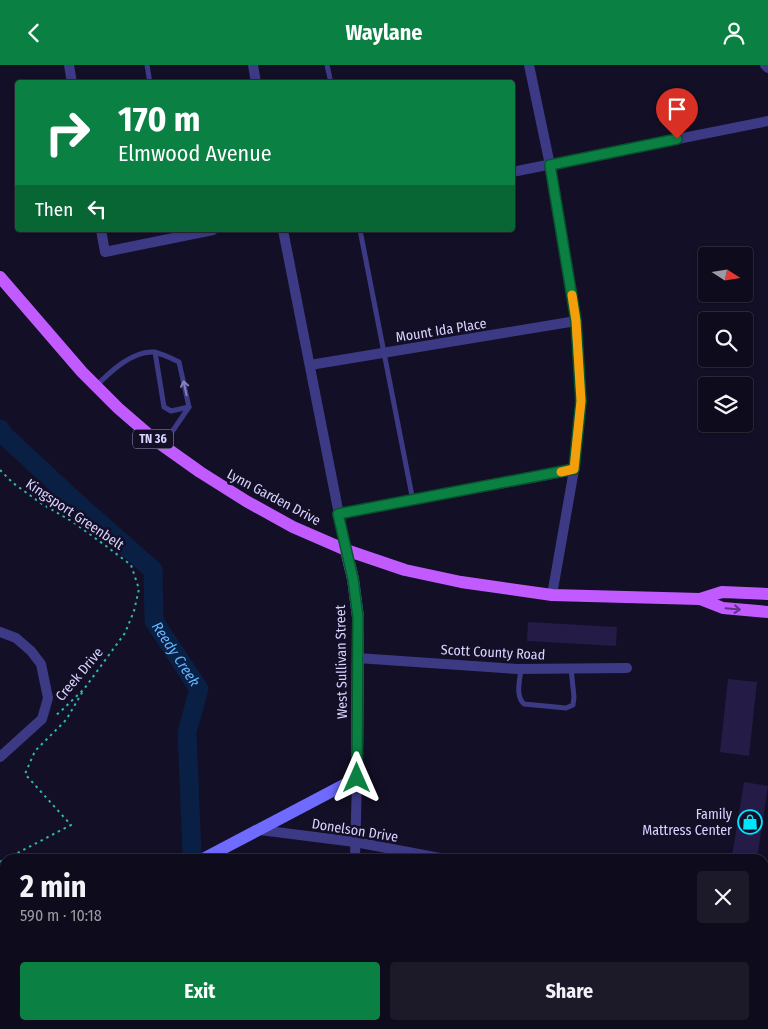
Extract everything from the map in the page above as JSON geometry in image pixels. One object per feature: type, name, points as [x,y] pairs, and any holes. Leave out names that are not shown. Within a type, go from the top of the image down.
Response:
[{"type":"main road","name":"Lynn Garden Drive","points":[[0,277],[82,372],[118,408],[162,446],[246,501],[293,527],[346,549],[406,570],[461,582],[552,595],[700,599],[722,592],[768,594]]},
{"type":"main road","name":"Lynn Garden Drive","points":[[700,599],[723,608],[768,612]]},
{"type":"street","points":[[69,65],[72,80]]},
{"type":"street","points":[[253,65],[256,80]]},
{"type":"street","points":[[529,65],[550,165],[576,321],[581,401],[574,469],[552,595]]},
{"type":"street","points":[[765,65],[768,69]]},
{"type":"street","points":[[515,171],[768,121]]},
{"type":"street","points":[[100,232],[105,252],[182,233]]},
{"type":"street","name":"West Sullivan Street","points":[[283,232],[338,514],[353,579],[358,617],[357,778]]},
{"type":"street","name":"Mount Ida Place","points":[[310,365],[576,321]]},
{"type":"street","points":[[338,514],[574,469]]},
{"type":"street","points":[[0,632],[16,637],[31,651],[41,665],[48,697],[42,719],[0,757]]},
{"type":"street","name":"Scott County Road","points":[[357,658],[521,669],[627,668]]},
{"type":"street","points":[[213,854],[357,778],[355,854]]},
{"type":"street","name":"Donelson Drive","points":[[260,830],[355,842],[419,854]]},
{"type":"lane","points":[[147,65],[150,80]]},
{"type":"lane","points":[[327,65],[330,80]]},
{"type":"lane","points":[[360,232],[413,501]]},
{"type":"lane","points":[[155,352],[164,407],[171,411],[189,407]]},
{"type":"lane","points":[[96,386],[111,371],[140,353],[155,352],[179,362],[189,407],[162,446]]},
{"type":"lane","points":[[521,669],[520,701],[524,704],[566,708],[573,705],[574,700],[572,668]]},
{"type":"path","name":"Kingsport Greenbelt","points":[[0,470],[12,483],[86,531],[131,565],[139,589],[134,611],[124,633]]},
{"type":"path","name":"Creek Drive","points":[[42,719],[59,713],[84,689],[124,633]]},
{"type":"path","points":[[16,854],[71,825],[24,774],[35,751],[66,720],[84,689]]},
{"type":"building","points":[[528,622],[617,627],[616,646],[527,641]]},
{"type":"building","points":[[728,679],[757,682],[749,756],[720,752]]},
{"type":"building","name":"Family Mattress Center","points":[[744,782],[768,786],[758,854],[732,854]]},
{"type":"waterway","name":"Reedy Creek","points":[[0,429],[4,435],[77,503],[153,570],[154,621],[199,689],[187,732],[192,854]]},
{"type":"slow traffic","points":[[561,472],[574,469],[581,401],[576,321],[572,295]]},
{"type":"place","name":"Family Mattress Center","points":[[750,822]]},
{"type":"route","points":[[357,778],[358,617],[353,579],[338,514],[574,469],[581,401],[576,321],[550,165],[677,139]]}]
